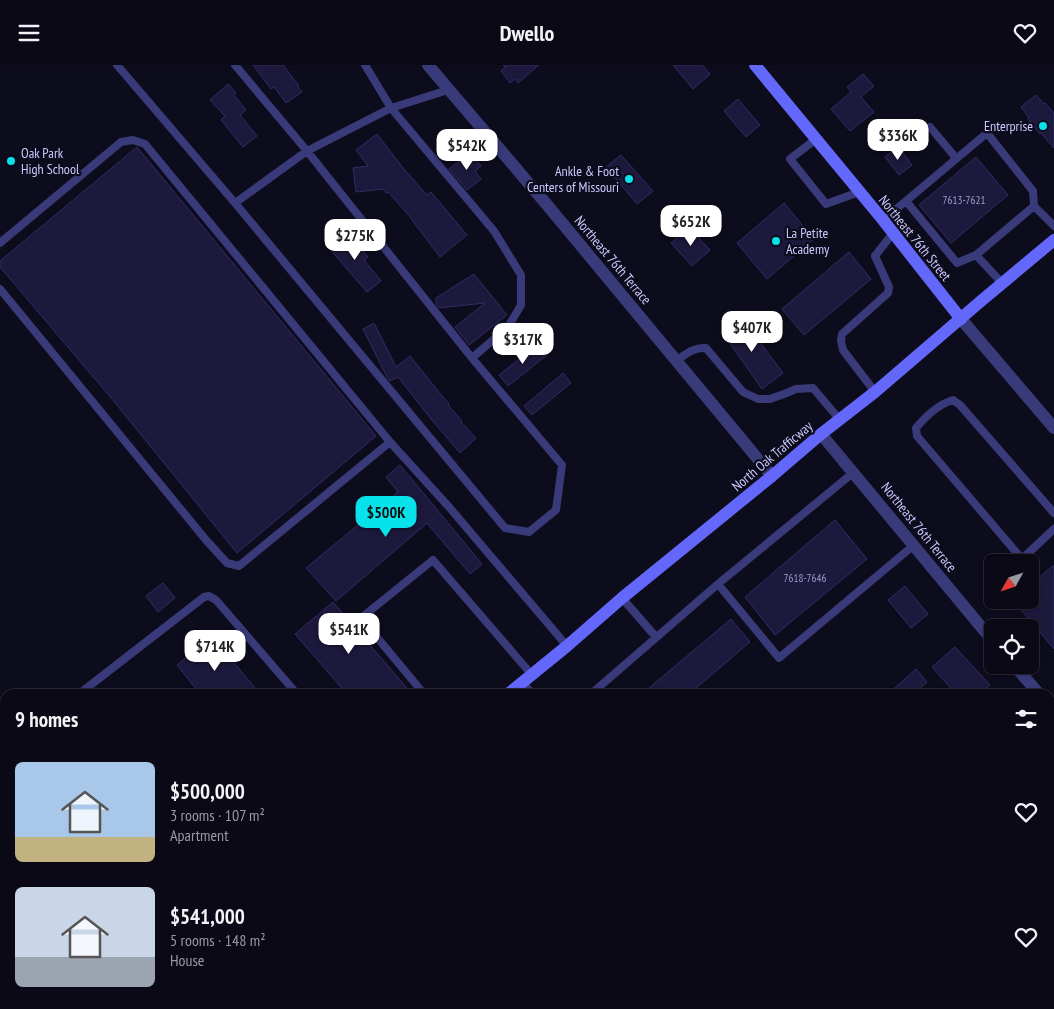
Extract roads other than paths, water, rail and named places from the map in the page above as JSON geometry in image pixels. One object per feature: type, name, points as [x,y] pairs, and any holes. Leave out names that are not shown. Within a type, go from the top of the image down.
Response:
[{"type":"main road","name":"Northeast 76th Street","points":[[755,65],[883,220],[961,319]]},
{"type":"main road","name":"North Oak Trafficway","points":[[526,689],[532,675],[622,598],[772,477],[821,434],[875,392],[1054,240]]},
{"type":"street","name":"Northeast 76th Terrace","points":[[428,65],[554,212],[772,477]]},
{"type":"street","name":"Northeast 76th Street","points":[[961,319],[1054,428]]},
{"type":"street","name":"Northeast 76th Terrace","points":[[821,434],[984,630]]},
{"type":"street","points":[[1022,674],[1035,689]]},
{"type":"lane","points":[[117,65],[235,203],[506,528],[529,532],[556,510],[562,465],[472,358],[307,151],[235,65]]},
{"type":"lane","points":[[366,65],[391,109],[494,231],[521,275],[521,305],[508,327],[472,358]]},
{"type":"lane","points":[[235,203],[307,151],[391,109],[448,89]]},
{"type":"lane","points":[[930,127],[956,158]]},
{"type":"lane","points":[[883,220],[987,133],[1033,191],[1034,206],[1054,226]]},
{"type":"lane","points":[[816,139],[790,159],[826,204],[859,192]]},
{"type":"lane","points":[[0,243],[121,142],[133,140],[145,144],[390,443],[449,507],[567,646]]},
{"type":"lane","points":[[906,201],[957,263],[976,255],[1034,206]]},
{"type":"lane","points":[[875,392],[843,350],[841,341],[842,334],[888,293],[889,287],[874,256],[893,233]]},
{"type":"lane","points":[[976,255],[1002,283]]},
{"type":"lane","points":[[0,289],[227,563],[239,566],[390,443]]},
{"type":"lane","points":[[676,361],[692,350],[706,347],[743,392],[758,399],[770,399],[796,389],[813,388],[840,420]]},
{"type":"lane","points":[[1054,513],[960,405],[953,400],[946,402],[916,428],[917,436],[1022,559],[1054,529]]},
{"type":"lane","points":[[597,689],[718,584],[854,472]]},
{"type":"lane","points":[[718,584],[779,658],[914,545]]},
{"type":"lane","points":[[420,689],[361,618],[432,559],[532,675]]},
{"type":"lane","points":[[85,689],[209,595],[216,600],[293,689]]},
{"type":"lane","points":[[622,598],[656,637]]},
{"type":"place","name":"Enterprise","points":[[1043,126]]},
{"type":"place","name":"Oak Park High School","points":[[11,161]]},
{"type":"place","name":"Ankle & Foot Centers of Missouri","points":[[629,179]]},
{"type":"place","name":"La Petite Academy","points":[[776,241]]}]
